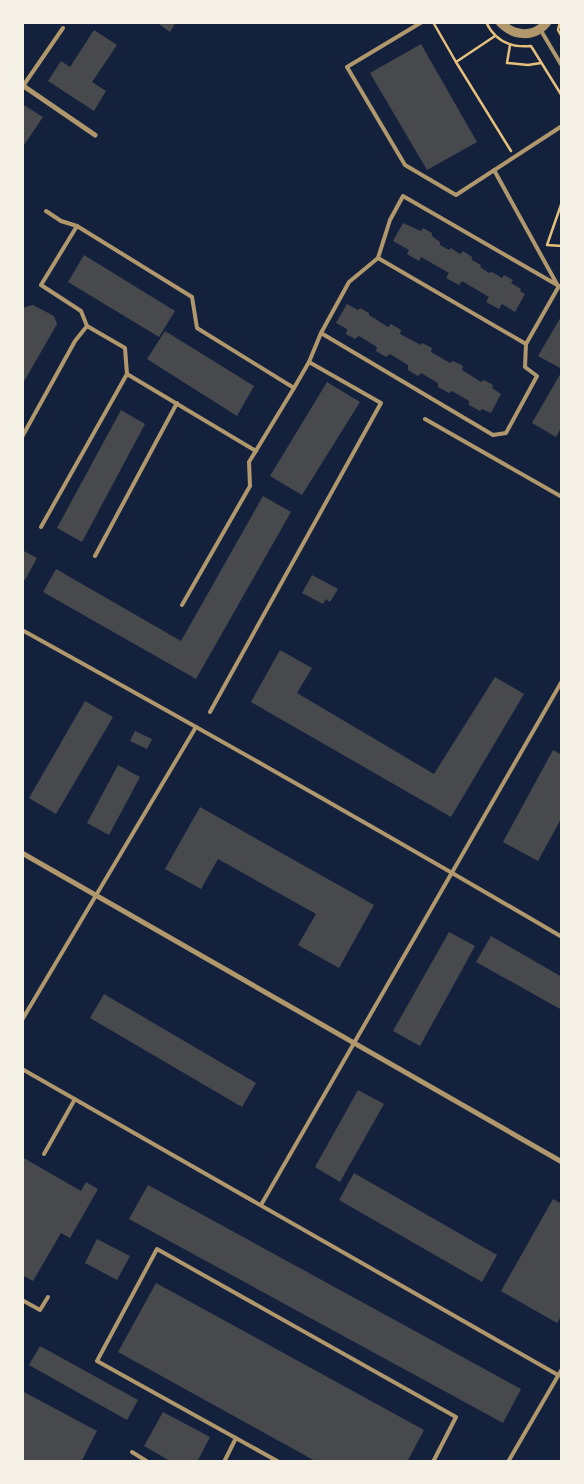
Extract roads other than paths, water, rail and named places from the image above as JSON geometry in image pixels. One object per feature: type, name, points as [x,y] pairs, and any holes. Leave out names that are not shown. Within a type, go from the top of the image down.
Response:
[{"type":"street","points":[[500,22],[506,29],[526,34],[540,29],[547,22]]},
{"type":"street","points":[[23,86],[95,135]]},
{"type":"street","points":[[22,853],[562,1162]]},
{"type":"lane","points":[[422,22],[347,66],[405,165],[456,195],[561,127],[557,122]]},
{"type":"lane","points":[[23,86],[63,28]]},
{"type":"lane","points":[[540,29],[562,66]]},
{"type":"lane","points":[[494,170],[559,286]]},
{"type":"lane","points":[[182,605],[250,486],[249,462],[309,362],[321,333],[349,282],[378,258],[390,220],[403,196],[559,286]]},
{"type":"lane","points":[[46,212],[61,221],[77,226],[192,297],[197,328],[294,388]]},
{"type":"lane","points":[[41,527],[127,374],[125,348],[87,326],[81,311],[41,285],[77,226]]},
{"type":"lane","points":[[378,258],[526,344]]},
{"type":"lane","points":[[321,333],[493,435],[506,433],[537,376],[525,367],[526,344],[559,286]]},
{"type":"lane","points":[[22,437],[75,340],[87,326]]},
{"type":"lane","points":[[210,712],[381,403],[309,362]]},
{"type":"lane","points":[[127,374],[256,451]]},
{"type":"lane","points":[[94,556],[177,403]]},
{"type":"lane","points":[[425,419],[562,497]]},
{"type":"lane","points":[[22,630],[196,726],[562,937]]},
{"type":"lane","points":[[261,1206],[562,681]]},
{"type":"lane","points":[[22,1020],[196,726]]},
{"type":"lane","points":[[22,1069],[558,1376]]},
{"type":"lane","points":[[44,1154],[75,1099]]},
{"type":"lane","points":[[279,1462],[97,1361],[157,1249],[456,1417],[433,1462]]},
{"type":"lane","points":[[22,1300],[40,1310],[48,1297]]},
{"type":"lane","points":[[508,1462],[562,1368]]},
{"type":"lane","points":[[224,1462],[236,1438]]},
{"type":"lane","points":[[132,1452],[148,1462]]}]
